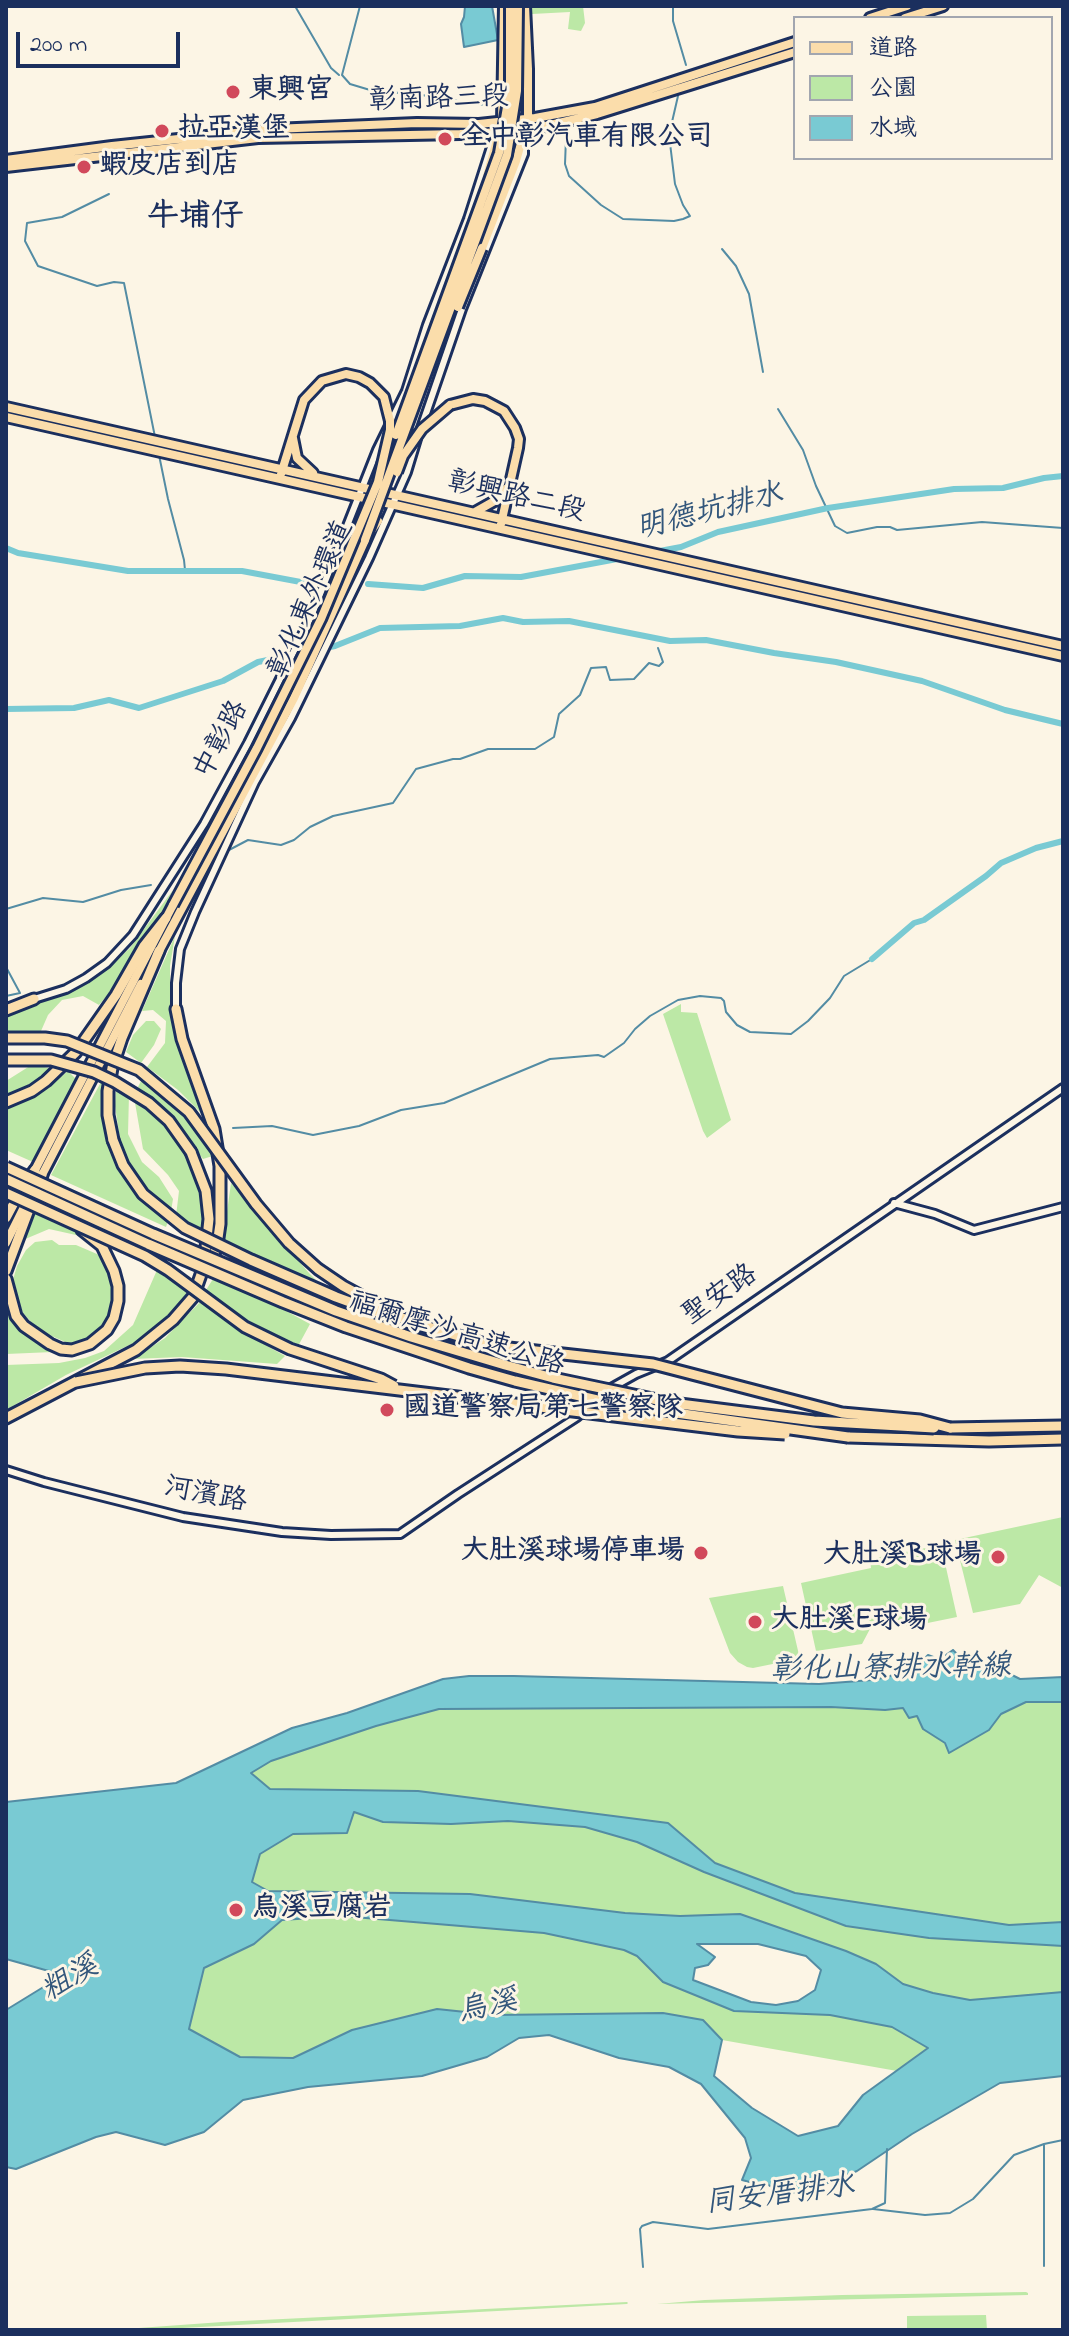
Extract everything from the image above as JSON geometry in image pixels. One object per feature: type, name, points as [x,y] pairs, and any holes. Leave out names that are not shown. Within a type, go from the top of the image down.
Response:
[{"type":"highway","points":[[6,1102],[46,1081],[76,1052],[116,995],[144,946],[166,918]]},
{"type":"highway","points":[[159,951],[112,1068],[108,1115],[123,1165],[143,1194],[185,1228],[251,1260],[372,1311],[491,1346],[653,1364],[842,1413],[920,1420],[950,1428]]},
{"type":"highway","points":[[6,1010],[34,999]]},
{"type":"highway","points":[[6,1418],[136,1350],[173,1320],[193,1297],[213,1261],[221,1198],[220,1166],[214,1129],[182,1039],[176,1009]]},
{"type":"highway","points":[[6,1038],[67,1041],[139,1070],[189,1112],[256,1204],[289,1243],[343,1286],[406,1320]]},
{"type":"highway","points":[[6,1060],[51,1060],[94,1072],[149,1103],[169,1121],[191,1152],[206,1191],[209,1219],[204,1266],[193,1297]]},
{"type":"highway","name":"福爾摩沙高速公路","points":[[6,1167],[153,1234],[336,1311],[423,1341],[605,1390],[686,1405],[814,1421],[950,1428],[1063,1426]]},
{"type":"highway","points":[[6,1218],[23,1186],[38,1172]]},
{"type":"highway","points":[[6,1271],[38,1172]]},
{"type":"highway","name":"福爾摩沙高速公路","points":[[6,1179],[283,1302],[346,1327],[515,1381],[619,1405],[848,1437],[989,1441],[1063,1439]]},
{"type":"highway","points":[[6,1193],[115,1241],[168,1270],[245,1327],[290,1349],[381,1379],[400,1389]]},
{"type":"highway","points":[[6,1279],[16,1316],[24,1326],[50,1344],[72,1350],[100,1337],[114,1318],[118,1301],[118,1286],[109,1257],[93,1238],[58,1218]]},
{"type":"highway","points":[[76,1382],[145,1368],[180,1366],[264,1372],[738,1431],[848,1437]]},
{"type":"main road","points":[[434,345],[439,307],[502,122],[504,6]]},
{"type":"main road","name":"彰化東外環道","points":[[38,1172],[294,698],[365,540],[499,153],[510,90],[510,6]]},
{"type":"main road","name":"彰化東外環道","points":[[38,1172],[166,918],[257,748],[350,552],[500,176],[509,144],[517,91],[518,6]]},
{"type":"main road","points":[[434,345],[454,316],[510,179],[525,131],[528,119],[525,6]]},
{"type":"main road","points":[[890,15],[907,6]]},
{"type":"main road","points":[[911,16],[943,6]]},
{"type":"main road","name":"彰南路三段","points":[[6,160],[273,129],[528,119],[595,107],[793,43]]},
{"type":"main road","name":"彰南路三段","points":[[6,167],[258,138],[525,131],[597,114],[793,53]]},
{"type":"main road","points":[[280,474],[304,400],[322,381],[346,374],[370,383],[384,397],[390,414],[390,430],[378,482]]},
{"type":"main road","points":[[365,540],[378,521],[403,456],[422,429],[450,405],[473,399],[496,406],[510,420],[519,439],[500,528]]},
{"type":"main road","name":"彰興路二段","points":[[6,407],[280,474],[317,476],[361,491]]},
{"type":"main road","name":"彰興路二段","points":[[6,417],[475,512],[1063,646]]},
{"type":"main road","points":[[292,433],[297,458],[317,476]]},
{"type":"main road","points":[[475,512],[498,499],[510,484]]},
{"type":"main road","name":"彰興路二段","points":[[394,498],[500,528],[1063,656]]},
{"type":"main road","points":[[6,1226],[38,1172]]},
{"type":"main road","points":[[6,1243],[38,1172]]},
{"type":"street","name":"中彰路","points":[[176,1009],[178,964],[186,932],[255,782],[291,718],[369,558],[407,472],[462,309],[524,154],[525,131]]},
{"type":"street","name":"中彰路","points":[[34,999],[66,989],[107,963],[133,935],[204,824],[296,649],[324,587],[377,450],[406,391],[492,144],[499,133]]},
{"type":"street","points":[[437,301],[462,309]]},
{"type":"street","points":[[427,325],[453,338]]},
{"type":"street","name":"聖安路","points":[[400,1534],[577,1417],[611,1388],[668,1361],[1063,1088]]},
{"type":"street","points":[[894,1203],[935,1214],[974,1230],[1063,1207]]},
{"type":"street","name":"河濱路","points":[[6,1470],[174,1516],[282,1532],[400,1534]]},
{"type":"green space","points":[[532,6],[583,6],[585,23],[581,31],[568,29],[570,12],[532,14]]},
{"type":"green space","points":[[173,890],[156,924],[120,980],[99,1005],[83,996],[62,1000],[48,1015],[41,1031],[6,1033],[6,1011],[78,987],[99,976],[130,948]]},
{"type":"green space","points":[[175,936],[170,966],[170,1009],[209,1121],[178,1090],[147,1067],[165,1043],[166,1021],[153,1010],[142,1011]]},
{"type":"green space","points":[[681,1004],[681,1012],[697,1013],[731,1120],[707,1138],[663,1014]]},
{"type":"green space","points":[[146,1021],[154,1021],[161,1029],[141,1063],[126,1052],[133,1035]]},
{"type":"green space","points":[[33,1064],[52,1069],[28,1089],[6,1097],[6,1081]]},
{"type":"green space","points":[[68,1071],[77,1080],[33,1162],[6,1150],[6,1107],[38,1094]]},
{"type":"green space","points":[[143,1077],[177,1107],[216,1155],[203,1159],[169,1114],[138,1087]]},
{"type":"green space","points":[[101,1082],[105,1089],[118,1162],[129,1183],[152,1209],[168,1221],[166,1227],[51,1175]]},
{"type":"green space","points":[[116,1086],[129,1094],[128,1134],[142,1162],[159,1177],[173,1199],[171,1211],[147,1192],[129,1165],[120,1139],[115,1106]]},
{"type":"green space","points":[[134,1097],[154,1111],[184,1144],[196,1170],[206,1232],[176,1216],[179,1191],[143,1149]]},
{"type":"green space","points":[[231,1183],[309,1273],[318,1282],[223,1241]]},
{"type":"green space","points":[[36,1212],[85,1237],[49,1229],[23,1240]]},
{"type":"green space","points":[[52,1240],[59,1245],[76,1245],[97,1254],[107,1263],[114,1283],[112,1315],[84,1342],[70,1344],[38,1330],[23,1313],[12,1283],[26,1250],[35,1242]]},
{"type":"green space","points":[[157,1270],[187,1293],[163,1322],[142,1339],[66,1375],[6,1410],[6,1365],[59,1363],[104,1351],[133,1325]]},
{"type":"green space","points":[[213,1279],[264,1299],[310,1324],[297,1348],[247,1320],[206,1290]]},
{"type":"green space","points":[[202,1300],[233,1327],[285,1356],[277,1364],[182,1357],[133,1359],[165,1338]]},
{"type":"green space","points":[[6,1304],[21,1330],[53,1352],[6,1354]]},
{"type":"green space","name":"大肚溪B球場","points":[[1063,1517],[1063,1588],[1039,1575],[1020,1604],[973,1613],[955,1540]]},
{"type":"green space","points":[[941,1545],[957,1617],[908,1627],[880,1610],[862,1644],[816,1651],[801,1583],[871,1568],[870,1559]]},
{"type":"green space","name":"大肚溪E球場","points":[[783,1586],[799,1655],[797,1659],[747,1667],[730,1653],[709,1598]]},
{"type":"green space","points":[[1026,1702],[1063,1702],[1063,1922],[1009,1925],[795,1893],[715,1863],[668,1823],[418,1791],[270,1789],[251,1773],[271,1761],[439,1709],[903,1708],[917,1716],[923,1729],[945,1743],[949,1753],[989,1730],[1001,1714]]},
{"type":"green space","points":[[354,1812],[383,1822],[451,1824],[508,1821],[585,1827],[637,1842],[704,1872],[772,1897],[1063,1946],[1063,1992],[970,2000],[933,1993],[903,1984],[876,1964],[799,1934],[680,1916],[625,1913],[470,1894],[268,1891],[252,1883],[260,1854],[293,1834],[346,1833]]},
{"type":"green space","points":[[342,1916],[544,1933],[624,1950],[637,1956],[663,1982],[734,2011],[830,2015],[892,2027],[928,2048],[897,2071],[722,2040],[703,2020],[663,2013],[494,2015],[437,2009],[352,2030],[294,2058],[240,2057],[188,2028],[204,1968],[254,1944],[282,1920]]},
{"type":"green space","points":[[1026,2292],[1028,2295],[657,2304],[842,2295]]},
{"type":"green space","points":[[627,2304],[111,2330],[222,2322]]},
{"type":"green space","points":[[986,2315],[987,2330],[907,2330],[907,2316]]},
{"type":"water","points":[[465,6],[492,6],[498,40],[464,47],[461,24]]},
{"type":"water","name":"粗溪","points":[[953,1650],[964,1661],[1020,1679],[1063,1677],[1063,1702],[1026,1702],[1001,1714],[989,1730],[949,1753],[945,1743],[923,1729],[917,1716],[909,1718],[903,1708],[439,1709],[271,1761],[251,1773],[270,1789],[418,1791],[668,1823],[715,1863],[795,1893],[1009,1925],[1063,1922],[1063,1946],[929,1938],[846,1926],[704,1872],[637,1842],[585,1827],[508,1821],[451,1824],[383,1822],[354,1812],[347,1833],[293,1834],[260,1854],[252,1882],[268,1891],[470,1894],[625,1913],[680,1916],[740,1914],[846,1951],[876,1964],[903,1984],[933,1993],[970,2000],[1063,1992],[1063,2076],[1000,2083],[912,2134],[857,2171],[815,2188],[782,2195],[766,2183],[742,2180],[751,2158],[745,2138],[701,2084],[669,2067],[619,2058],[549,2035],[519,2038],[487,2057],[422,2076],[308,2087],[243,2100],[204,2132],[165,2145],[116,2132],[16,2169],[6,2167],[6,2010],[63,1975],[6,1959],[6,1802],[176,1783],[292,1728],[347,1713],[443,1679],[514,1676],[819,1684],[888,1677],[920,1663],[928,1655],[943,1657]],"holes":[[[342,1916],[544,1933],[624,1950],[637,1956],[663,1982],[734,2011],[830,2015],[892,2027],[928,2048],[863,2095],[838,2126],[798,2136],[752,2108],[714,2076],[722,2040],[703,2020],[663,2013],[494,2015],[437,2009],[352,2030],[293,2058],[240,2057],[189,2029],[204,1968],[254,1944],[282,1920]],[[697,1944],[758,1944],[806,1956],[821,1970],[815,1990],[798,2001],[776,2005],[751,2002],[693,1980],[695,1968],[708,1965],[715,1957]]]},
{"type":"waterway","points":[[295,6],[331,68],[339,75]]},
{"type":"waterway","points":[[360,6],[342,75],[350,84],[370,90],[440,97],[475,105],[490,104]]},
{"type":"waterway","points":[[673,6],[673,21],[686,65]]},
{"type":"waterway","points":[[561,130],[566,138],[565,164],[569,176],[601,205],[623,219],[683,219],[690,216],[675,184],[669,135],[678,96]]},
{"type":"waterway","points":[[109,194],[62,217],[27,223],[25,241],[38,266],[97,286],[124,283],[155,437]]},
{"type":"waterway","points":[[722,249],[736,266],[749,294],[763,372]]},
{"type":"waterway","points":[[778,409],[803,450],[835,526],[847,533],[877,527],[897,530],[982,522],[1063,528]]},
{"type":"waterway","points":[[159,455],[185,570]]},
{"type":"waterway","name":"明德坑排水","points":[[368,584],[423,588],[465,576],[521,577],[681,547],[718,532],[828,508],[954,489],[1003,488],[1063,476]]},
{"type":"waterway","name":"明德坑排水","points":[[6,548],[18,553],[128,571],[242,571],[306,583]]},
{"type":"waterway","points":[[6,709],[74,708],[109,700],[139,708],[223,681],[258,662],[335,646],[380,628],[460,626],[503,618],[523,622],[569,621],[670,641],[706,640],[836,662],[922,681],[1005,710],[1063,724]]},
{"type":"waterway","points":[[229,850],[248,840],[281,845],[333,816],[393,803],[416,769],[488,749],[535,749],[554,737],[559,714],[580,695],[591,668],[606,667],[610,680],[634,679],[649,663],[659,666],[663,662],[658,648]]},
{"type":"waterway","name":"彰化山寮排水幹線","points":[[872,959],[914,923],[924,920],[1001,863],[1036,848],[1063,841]]},
{"type":"waterway","points":[[6,909],[43,898],[83,902],[121,890],[151,885]]},
{"type":"waterway","points":[[233,1128],[272,1126],[313,1135],[359,1126],[401,1110],[444,1103],[550,1059],[604,1057],[624,1043],[650,1016],[678,1000],[700,996],[721,998],[726,1012],[737,1025],[750,1032],[791,1034],[830,998],[844,976],[872,959]]},
{"type":"waterway","points":[[6,967],[20,993],[6,996]]},
{"type":"waterway","points":[[873,2209],[925,2215],[950,2213],[973,2199],[1014,2155],[1063,2140]]},
{"type":"waterway","points":[[1044,2144],[1044,2266]]},
{"type":"waterway","name":"同安厝排水","points":[[643,2267],[640,2229],[653,2222],[708,2229],[872,2209],[885,2203],[887,2149]]},
{"type":"place","name":"東興宮","points":[[233,92]]},
{"type":"place","name":"拉亞漢堡","points":[[162,131]]},
{"type":"place","name":"全中彰汽車有限公司","points":[[445,139]]},
{"type":"place","name":"蝦皮店到店","points":[[84,167]]},
{"type":"place","name":"國道警察局第七警察隊","points":[[387,1410]]},
{"type":"place","name":"大肚溪球場停車場","points":[[701,1553]]},
{"type":"place","name":"大肚溪B球場","points":[[998,1557]]},
{"type":"place","name":"大肚溪E球場","points":[[755,1622]]},
{"type":"place","name":"烏溪豆腐岩","points":[[236,1910]]},
{"type":"district","name":"牛埔仔","points":[[195,220]]},
{"type":"water label","name":"烏溪","points":[[488,2009]]}]
